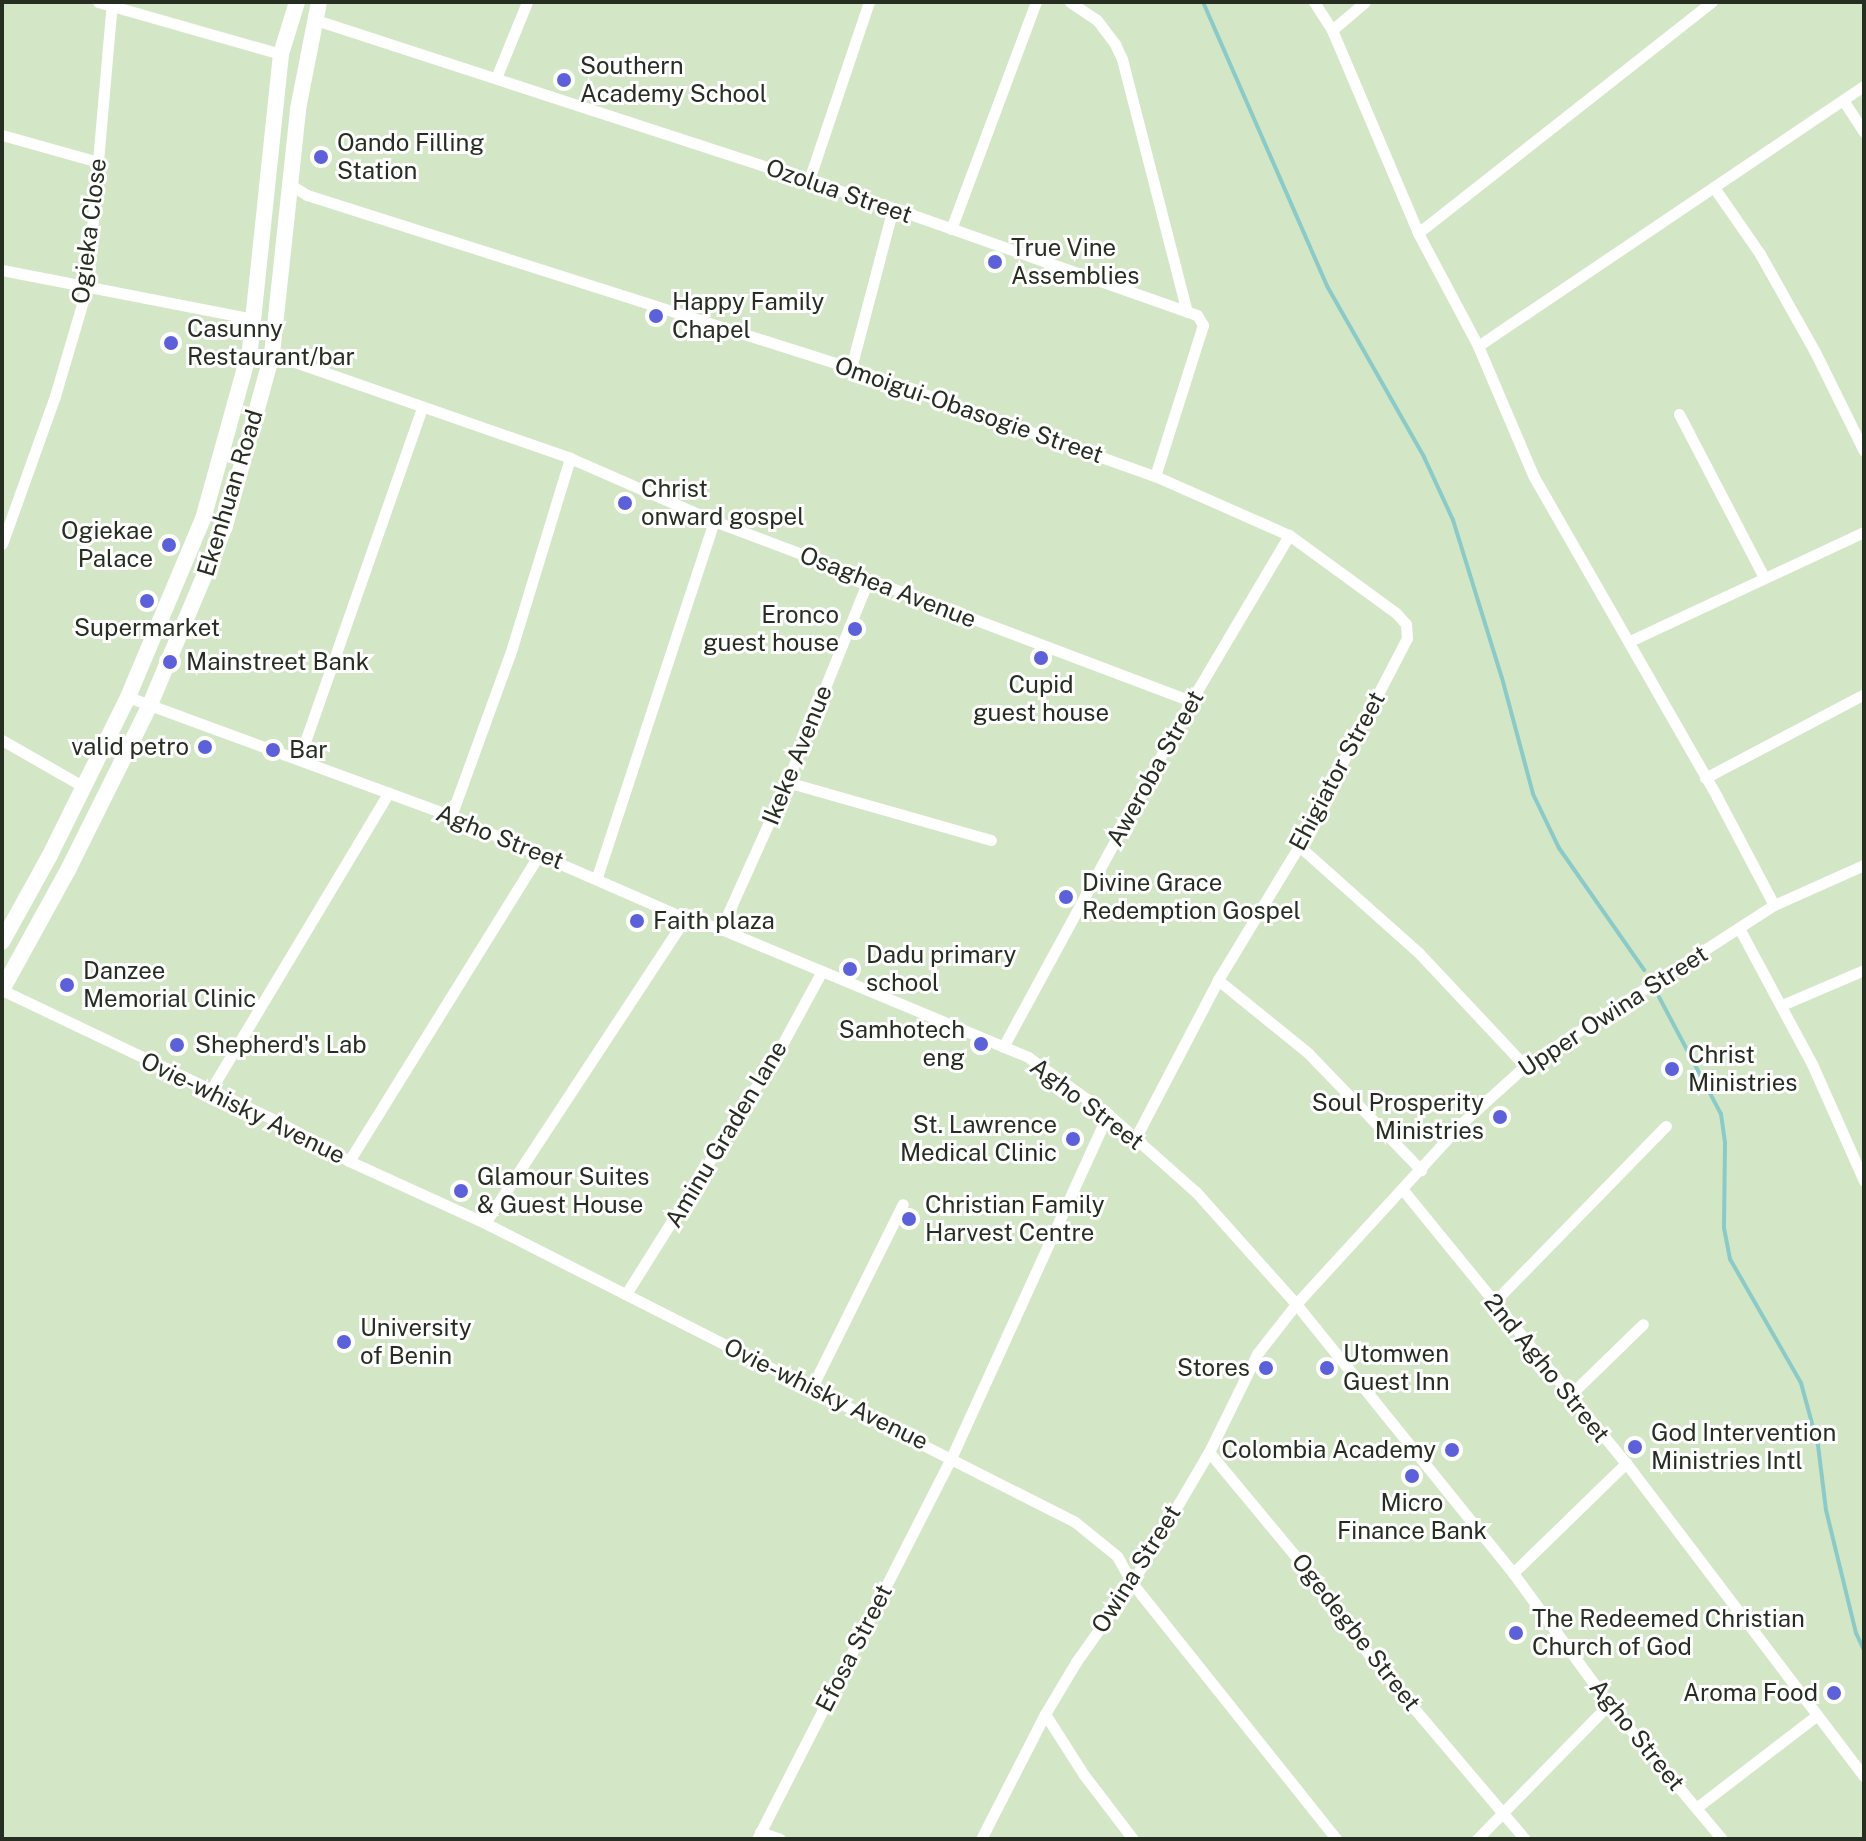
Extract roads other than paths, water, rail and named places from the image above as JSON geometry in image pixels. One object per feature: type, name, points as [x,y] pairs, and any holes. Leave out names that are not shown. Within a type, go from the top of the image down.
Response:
[{"type":"main road","name":"Ekenhuan Road","points":[[2,942],[128,697],[203,519],[250,349],[281,54],[297,2]]},
{"type":"main road","name":"Ekenhuan Road","points":[[2,990],[69,868],[149,707],[225,526],[272,354],[302,85],[319,2]]},
{"type":"street","points":[[98,2],[281,54]]},
{"type":"street","points":[[496,78],[527,2]]},
{"type":"street","points":[[809,180],[869,2]]},
{"type":"street","points":[[951,229],[1036,2]]},
{"type":"street","points":[[1070,2],[1097,20],[1122,59],[1187,312],[1197,315],[1203,325],[1155,476]]},
{"type":"street","points":[[1314,2],[1332,30],[1418,233],[1478,346],[1534,477],[1630,641],[1774,905]]},
{"type":"street","points":[[1332,30],[1365,2]]},
{"type":"street","points":[[1418,233],[1712,2]]},
{"type":"street","name":"Ogieka Close","points":[[2,544],[55,396],[87,287],[112,4]]},
{"type":"street","name":"Ozolua Street","points":[[316,20],[893,208],[1187,312]]},
{"type":"street","points":[[1478,346],[1864,86]]},
{"type":"street","points":[[1843,100],[1864,132]]},
{"type":"street","points":[[2,135],[98,162]]},
{"type":"street","name":"Omoigui-Obasogie Street","points":[[291,185],[307,195],[851,368],[1155,476],[1289,535],[1396,613]]},
{"type":"street","points":[[1715,189],[1760,254],[1815,352],[1864,451]]},
{"type":"street","points":[[851,368],[893,208]]},
{"type":"street","points":[[2,270],[254,319]]},
{"type":"street","name":"Osaghea Avenue","points":[[272,354],[570,458],[714,521],[1191,701]]},
{"type":"street","points":[[299,759],[422,407]]},
{"type":"street","points":[[1679,414],[1764,577]]},
{"type":"street","points":[[451,816],[512,648],[570,458]]},
{"type":"street","points":[[597,877],[714,521]]},
{"type":"street","points":[[1630,641],[1864,532]]},
{"type":"street","name":"Aweroba Street","points":[[1003,1047],[1191,701],[1289,535]]},
{"type":"street","name":"Ikeke Avenue","points":[[721,929],[787,782],[868,580]]},
{"type":"street","name":"Ehigiator Street","points":[[1135,1139],[1218,980],[1299,846],[1407,638],[1406,624],[1396,613]]},
{"type":"street","points":[[1705,778],[1864,694]]},
{"type":"street","name":"Agho Street","points":[[128,697],[451,816],[597,877],[685,918],[721,929],[1028,1057],[1108,1114],[1196,1192],[1296,1304],[1513,1573],[1609,1704],[1722,1839]]},
{"type":"street","points":[[2,740],[84,787]]},
{"type":"street","points":[[787,782],[991,840]]},
{"type":"street","points":[[210,1091],[389,792]]},
{"type":"street","points":[[1299,846],[1418,952],[1525,1066]]},
{"type":"street","points":[[349,1161],[540,853]]},
{"type":"street","name":"Upper Owina Street","points":[[1296,1304],[1463,1122],[1525,1066],[1774,905],[1864,865]]},
{"type":"street","points":[[485,1223],[685,918]]},
{"type":"street","points":[[1739,928],[1782,1005],[1864,1181]]},
{"type":"street","points":[[1782,1005],[1864,970]]},
{"type":"street","name":"Aminu Graden lane","points":[[626,1294],[778,1052],[822,971]]},
{"type":"street","points":[[1218,980],[1308,1053],[1421,1170]]},
{"type":"street","name":"Ovie-whisky Avenue","points":[[2,990],[279,1122],[349,1161],[485,1223],[952,1456],[1006,1489],[1075,1522],[1117,1556],[1132,1583],[1336,1839]]},
{"type":"street","name":"Efosa Street","points":[[759,1836],[952,1456],[1108,1114]]},
{"type":"street","points":[[1494,1302],[1666,1126]]},
{"type":"street","name":"2nd Agho Street","points":[[1403,1190],[1626,1463],[1864,1776]]},
{"type":"street","points":[[812,1387],[903,1204]]},
{"type":"street","name":"Owina Street","points":[[981,1839],[1045,1714],[1076,1662],[1132,1583],[1209,1452],[1257,1354],[1296,1304]]},
{"type":"street","points":[[1569,1396],[1643,1324]]},
{"type":"street","name":"Ogedegbe Street","points":[[1209,1452],[1293,1553],[1373,1660],[1525,1839]]},
{"type":"street","points":[[1513,1573],[1626,1463]]},
{"type":"street","points":[[1477,1839],[1609,1704]]},
{"type":"street","points":[[1045,1714],[1084,1775],[1133,1839]]},
{"type":"street","points":[[1696,1808],[1816,1716]]},
{"type":"street","points":[[759,1836],[780,1839]]},
{"type":"waterway","points":[[1203,2],[1327,286],[1424,457],[1453,520],[1502,678],[1533,794],[1559,848],[1644,970]]},
{"type":"waterway","points":[[1659,997],[1721,1114],[1725,1144],[1724,1228],[1730,1259],[1801,1383],[1818,1445],[1826,1510],[1856,1633],[1864,1650]]},
{"type":"place","name":"Southern Academy School","points":[[564,80]]},
{"type":"place","name":"Oando Filling Station","points":[[321,157]]},
{"type":"place","name":"True Vine Assemblies","points":[[995,262]]},
{"type":"place","name":"Happy Family Chapel","points":[[656,316]]},
{"type":"place","name":"Casunny Restaurant/bar","points":[[171,343]]},
{"type":"place","name":"Christ onward gospel","points":[[625,503]]},
{"type":"place","name":"Ogiekae Palace","points":[[169,545]]},
{"type":"place","name":"Supermarket","points":[[147,601]]},
{"type":"place","name":"Eronco guest house","points":[[855,629]]},
{"type":"place","name":"Cupid guest house","points":[[1041,658]]},
{"type":"place","name":"Mainstreet Bank","points":[[170,662]]},
{"type":"place","name":"valid petro","points":[[205,747]]},
{"type":"place","name":"Bar","points":[[273,750]]},
{"type":"place","name":"Divine Grace Redemption Gospel","points":[[1066,897]]},
{"type":"place","name":"Faith plaza","points":[[637,921]]},
{"type":"place","name":"Dadu primary school","points":[[850,969]]},
{"type":"place","name":"Danzee Memorial Clinic","points":[[67,985]]},
{"type":"place","name":"Samhotech eng","points":[[981,1044]]},
{"type":"place","name":"Shepherd's Lab","points":[[177,1045]]},
{"type":"place","name":"Christ Ministries","points":[[1672,1069]]},
{"type":"place","name":"Soul Prosperity Ministries","points":[[1500,1117]]},
{"type":"place","name":"St. Lawrence Medical Clinic","points":[[1073,1139]]},
{"type":"place","name":"Glamour Suites & Guest House","points":[[461,1191]]},
{"type":"place","name":"Christian Family Harvest Centre","points":[[909,1219]]},
{"type":"place","name":"University of Benin","points":[[344,1342]]},
{"type":"place","name":"Stores","points":[[1266,1368]]},
{"type":"place","name":"Utomwen Guest Inn","points":[[1327,1368]]},
{"type":"place","name":"God Intervention Ministries Intl","points":[[1635,1447]]},
{"type":"place","name":"Colombia Academy","points":[[1452,1450]]},
{"type":"place","name":"Micro Finance Bank","points":[[1412,1476]]},
{"type":"place","name":"The Redeemed Christian Church of God","points":[[1516,1633]]},
{"type":"place","name":"Aroma Food","points":[[1834,1693]]}]
